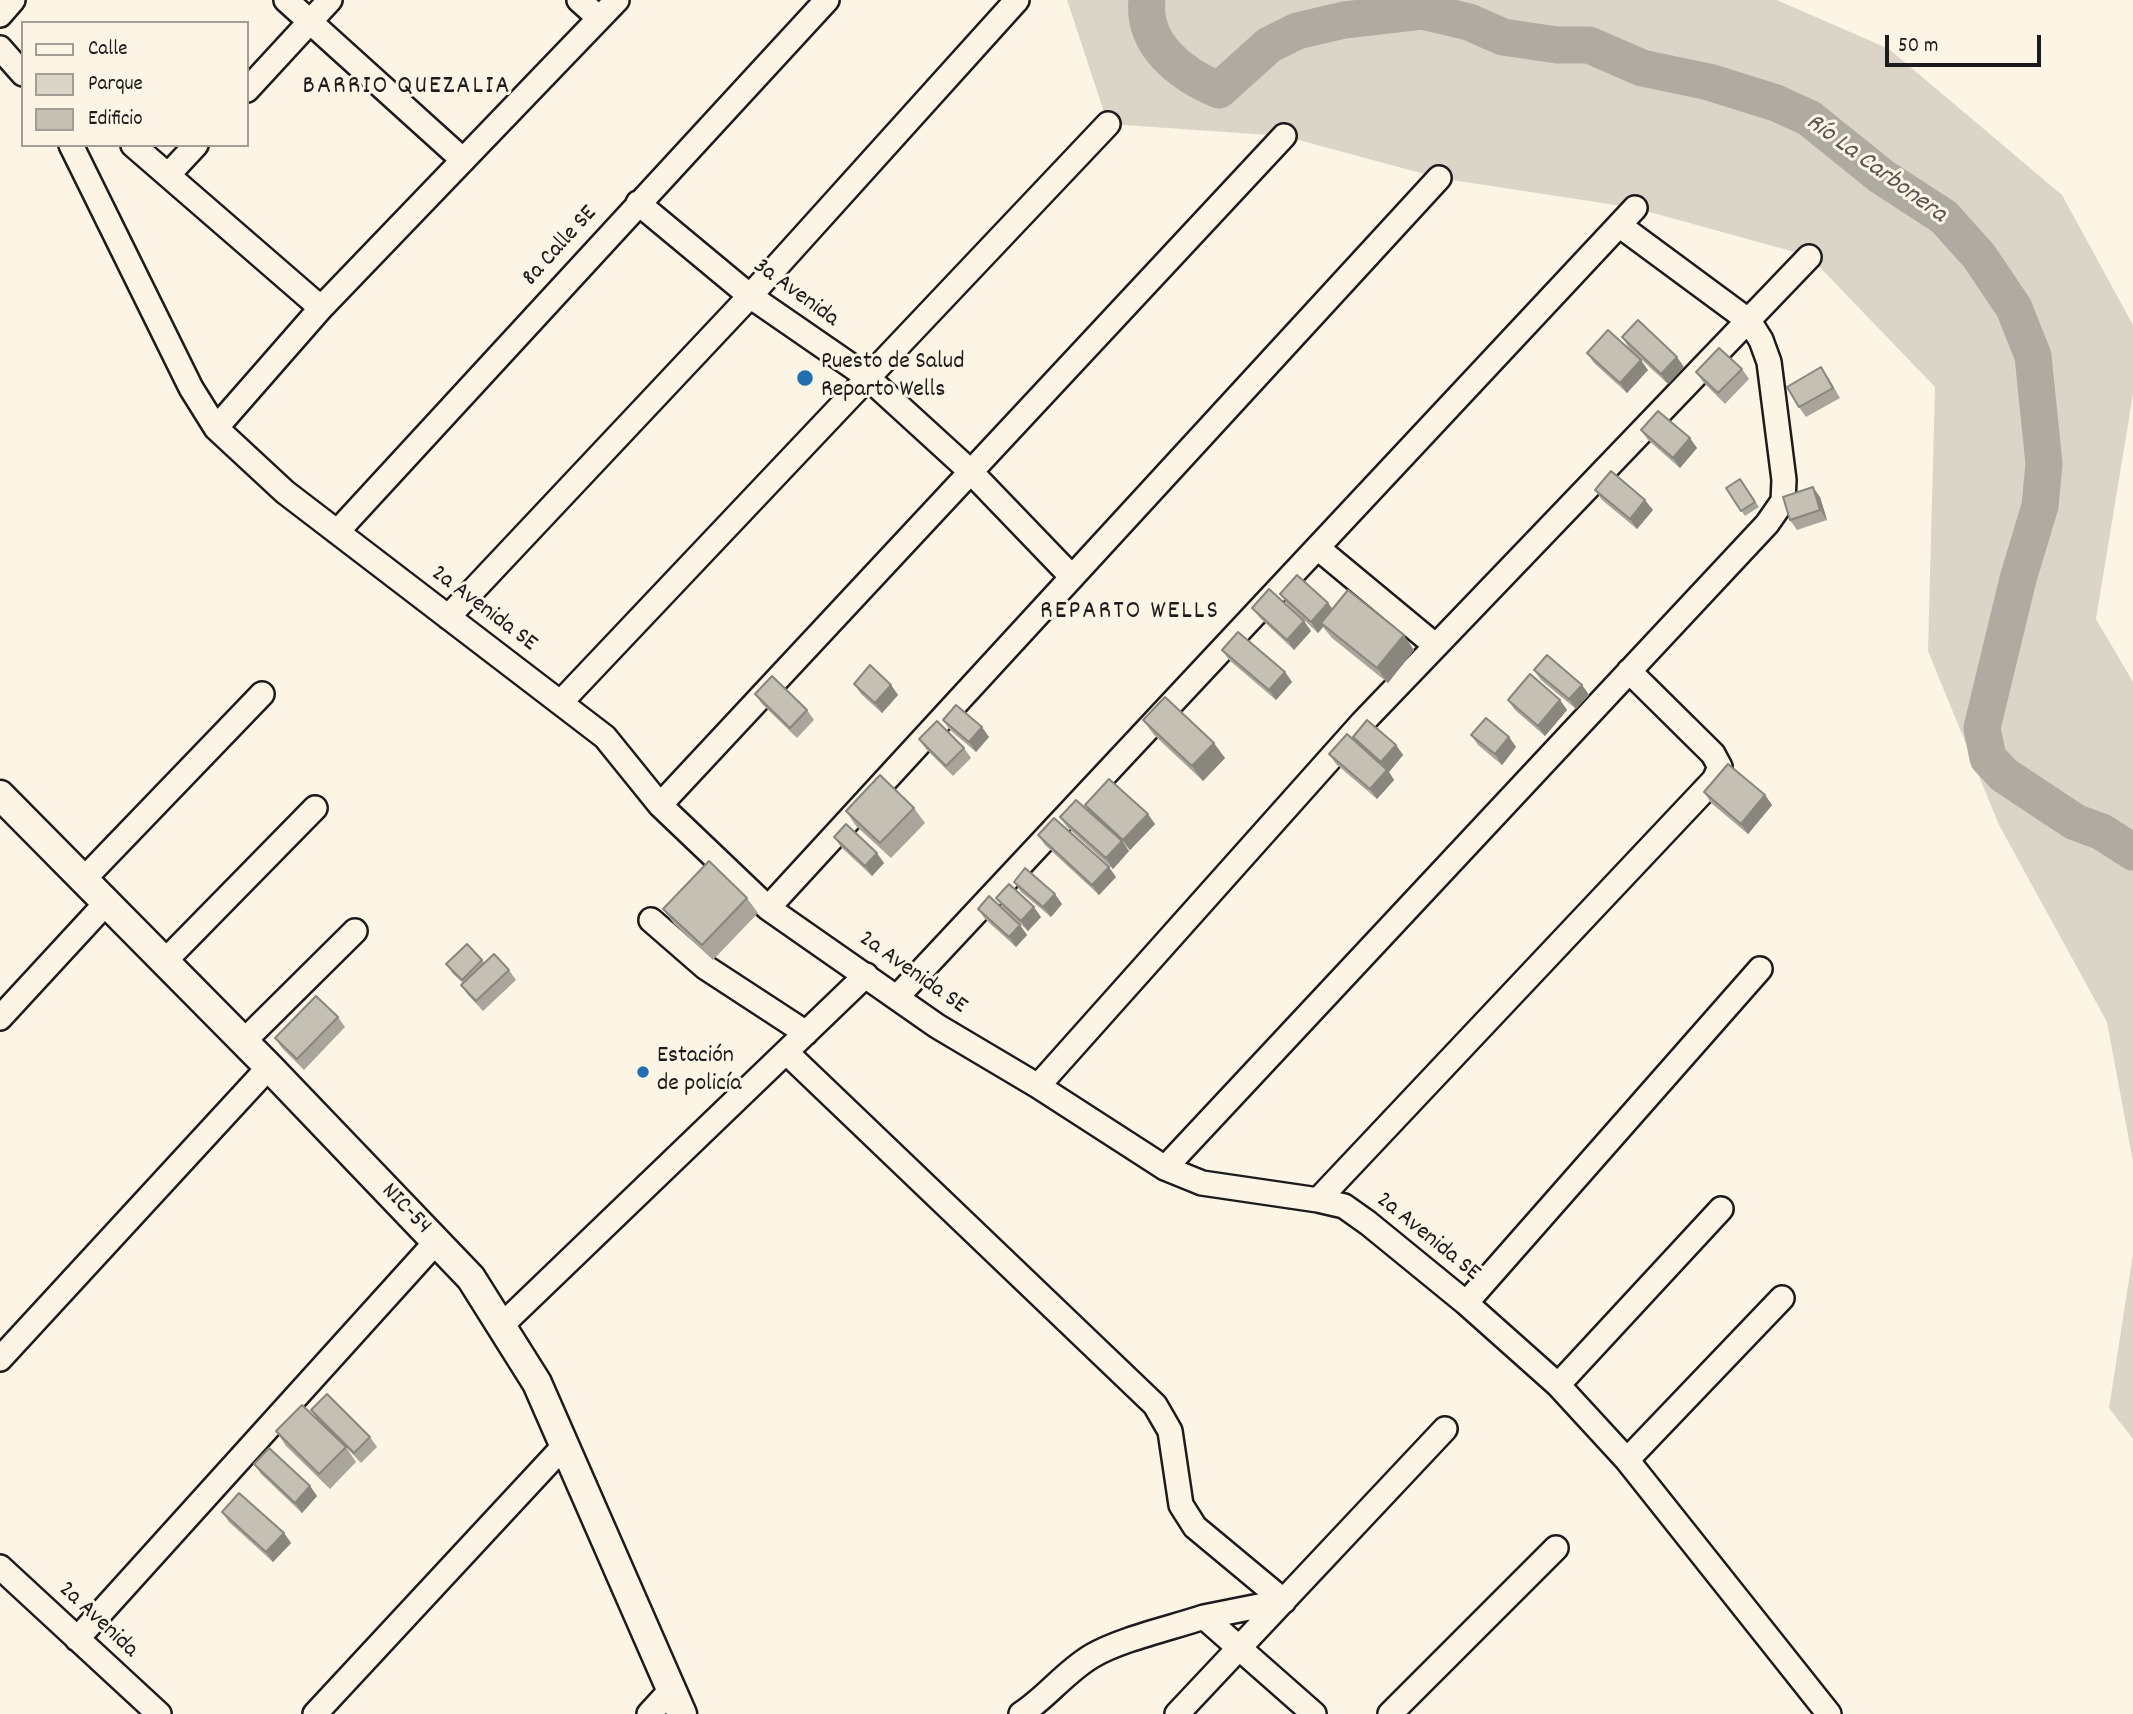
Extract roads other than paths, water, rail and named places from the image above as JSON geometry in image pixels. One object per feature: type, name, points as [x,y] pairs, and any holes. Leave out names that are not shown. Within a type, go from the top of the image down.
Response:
[{"type":"main road","name":"NIC-54","points":[[0,795],[244,1041],[471,1278],[537,1383],[677,1702]]},
{"type":"street","points":[[0,15],[13,0]]},
{"type":"street","points":[[286,0],[463,160]]},
{"type":"street","points":[[248,89],[330,0]]},
{"type":"street","points":[[579,0],[599,18]]},
{"type":"street","points":[[216,428],[321,308],[617,0]]},
{"type":"street","name":"8a Calle SE","points":[[337,532],[638,202],[827,0]]},
{"type":"street","points":[[448,617],[750,296],[1017,0]]},
{"type":"street","points":[[0,48],[21,72]]},
{"type":"street","points":[[561,702],[866,376],[1108,124]]},
{"type":"street","points":[[660,804],[1284,136]]},
{"type":"street","name":"2a Avenida SE","points":[[72,147],[191,388],[216,428],[285,492],[605,737],[660,804],[768,908],[937,1026],[1038,1086],[1165,1168],[1202,1183],[1344,1206],[1368,1223],[1466,1303],[1558,1385],[1627,1460],[1829,1714]]},
{"type":"street","points":[[135,147],[321,308]]},
{"type":"street","points":[[168,176],[194,147]]},
{"type":"street","points":[[768,908],[1439,178]]},
{"type":"street","name":"3a Avenida","points":[[638,202],[750,296],[866,376],[970,471],[1071,576]]},
{"type":"street","points":[[897,997],[1319,549],[1635,208]]},
{"type":"street","points":[[1165,1168],[1767,524],[1783,501],[1784,480],[1769,362],[1761,340],[1749,321],[1619,225]]},
{"type":"street","points":[[1038,1086],[1362,723],[1809,257]]},
{"type":"street","points":[[1319,549],[1436,646]]},
{"type":"street","points":[[1318,1200],[1714,780],[1720,767],[1713,754],[1629,671]]},
{"type":"street","points":[[84,878],[262,694]]},
{"type":"street","points":[[165,961],[314,807]]},
{"type":"street","points":[[0,1018],[107,902]]},
{"type":"street","points":[[651,920],[705,967],[806,1033]]},
{"type":"street","points":[[244,1041],[355,931]]},
{"type":"street","points":[[1466,1303],[1760,969]]},
{"type":"street","points":[[501,1326],[866,975]]},
{"type":"street","points":[[786,1052],[1155,1405],[1170,1431],[1181,1505],[1195,1527],[1284,1601]]},
{"type":"street","points":[[0,1359],[269,1067]]},
{"type":"street","points":[[1558,1385],[1721,1209]]},
{"type":"street","points":[[77,1639],[436,1242]]},
{"type":"street","points":[[1627,1460],[1782,1298]]},
{"type":"street","points":[[1177,1714],[1445,1429]]},
{"type":"street","points":[[315,1714],[564,1446]]},
{"type":"street","points":[[1390,1714],[1556,1548]]},
{"type":"street","name":"2a Avenida","points":[[0,1567],[159,1714]]},
{"type":"street","points":[[1021,1714],[1043,1699],[1074,1668],[1095,1654],[1204,1617],[1284,1601]]},
{"type":"street","points":[[1204,1617],[1242,1647],[1314,1714]]},
{"type":"street","points":[[649,1714],[677,1702]]},
{"type":"waterway","name":"Río La Carbonera","points":[[1147,0],[1151,31],[1167,56],[1191,76],[1219,90],[1269,45],[1297,31],[1344,20],[1422,11],[1469,22],[1503,37],[1557,45],[1589,45],[1642,68],[1709,82],[1776,103],[1809,118],[1881,176],[1944,217],[1979,256],[2014,308],[2033,356],[2044,464],[2040,506],[2018,579],[1982,728],[1988,758],[2004,775],[2075,822],[2102,832],[2133,852]]},
{"type":"place","name":"Puesto de Salud Reparto Wells","points":[[805,378]]},
{"type":"place","name":"Estación de policía","points":[[643,1072]]},
{"type":"district","name":"BARRIO QUEZALIA","points":[[407,88]]},
{"type":"district","name":"REPARTO WELLS","points":[[1130,613]]}]
